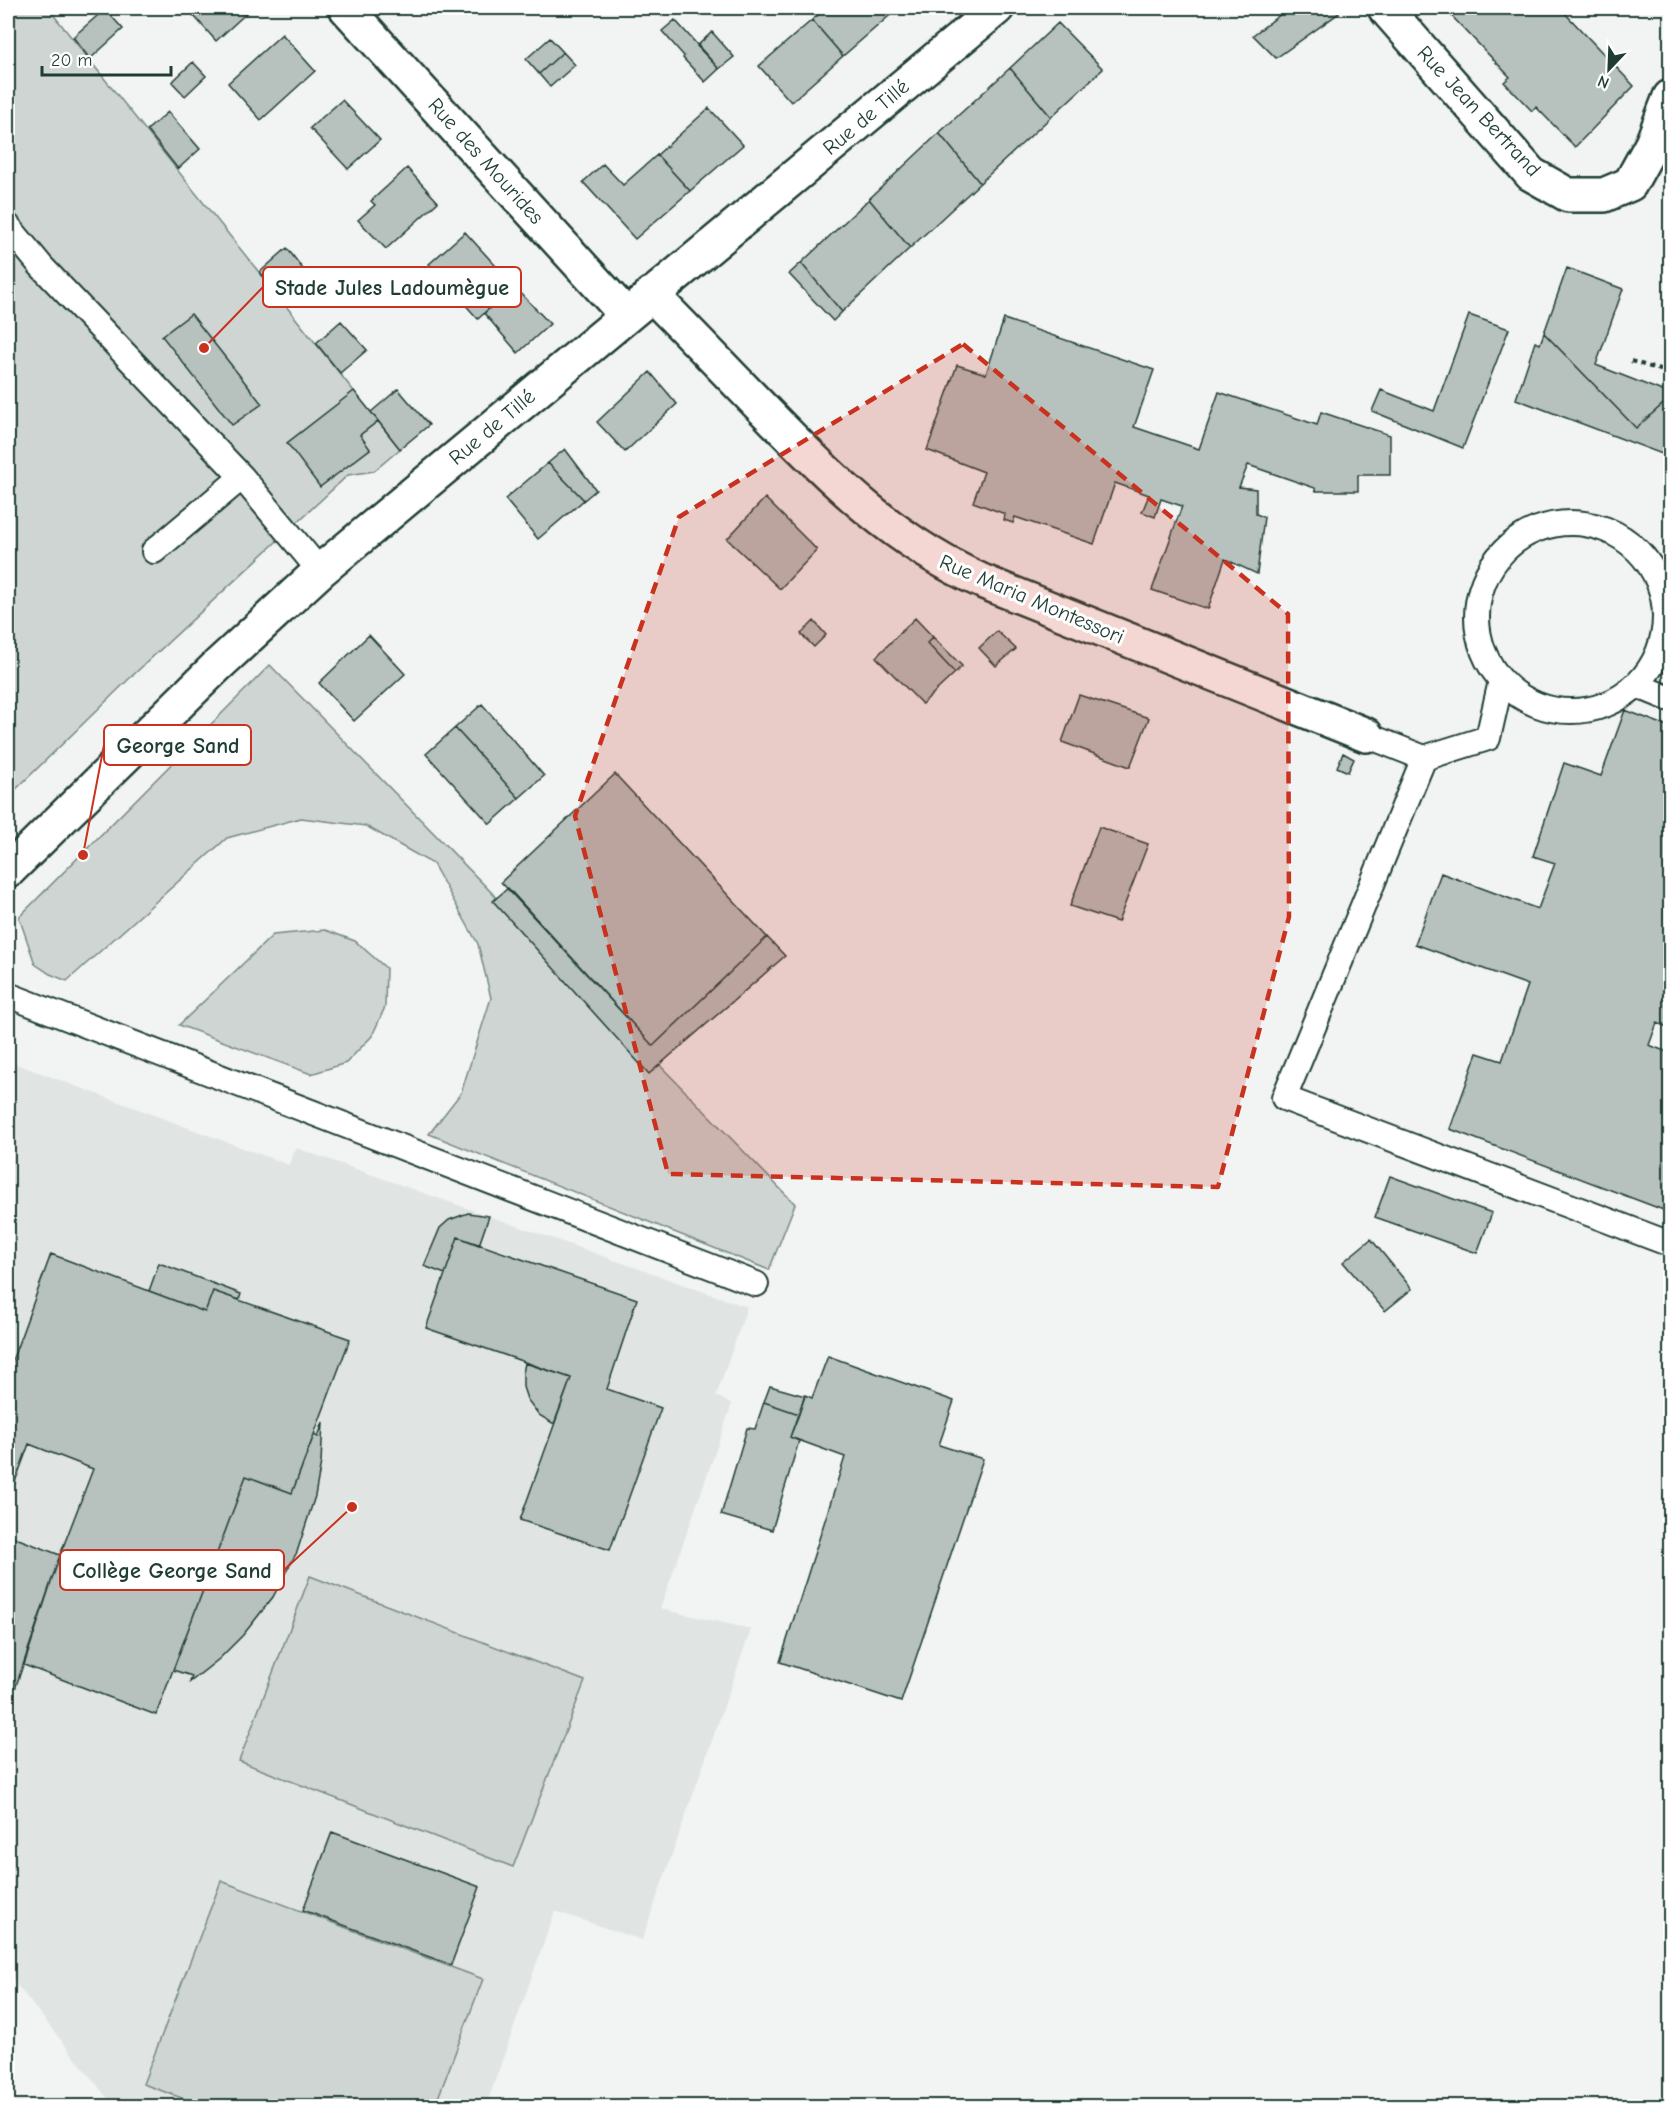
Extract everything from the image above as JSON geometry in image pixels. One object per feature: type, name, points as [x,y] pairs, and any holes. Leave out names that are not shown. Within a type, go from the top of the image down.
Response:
[{"type":"street","name":"Rue des Mourides","points":[[346,8],[626,315]]},
{"type":"street","name":"Rue de Tillé","points":[[8,871],[217,666],[320,571],[997,8]]},
{"type":"street","name":"Rue Jean Bertrand","points":[[1385,8],[1531,174],[1568,195],[1604,195],[1630,184],[1652,144],[1671,98]]},
{"type":"street","name":"Rue Maria Montessori","points":[[651,294],[832,478],[885,523],[932,556],[984,582],[1366,735]]},
{"type":"lane","points":[[8,226],[41,266],[242,477],[320,571]]},
{"type":"lane","points":[[154,551],[242,477]]},
{"type":"lane","points":[[1574,522],[1605,528],[1632,545],[1653,569],[1664,598],[1665,630],[1655,660],[1636,685],[1612,702],[1583,711],[1553,710],[1525,699],[1501,681],[1484,654],[1476,624],[1479,592],[1493,563],[1514,540],[1543,526],[1574,522]]},
{"type":"lane","points":[[1501,681],[1488,738],[1424,758],[1284,1098],[1671,1244]]},
{"type":"lane","points":[[1636,685],[1671,699]]},
{"type":"lane","name":"Rue Maria Montessori","points":[[1366,735],[1424,758]]},
{"type":"lane","points":[[8,995],[756,1284]]},
{"type":"path","points":[[1631,361],[1671,373]]},
{"type":"highlighted area","points":[[963,344],[1288,614],[1289,917],[1218,1187],[668,1174],[575,816],[679,517]]},
{"type":"shaded area","points":[[8,8],[48,8],[400,449],[374,471],[348,475],[131,677],[8,797]]},
{"type":"shaded area","points":[[270,665],[795,1204],[769,1270],[429,1134],[461,1093],[491,998],[478,944],[433,864],[366,826],[301,818],[227,838],[67,981],[35,964],[19,917]]},
{"type":"shaded area","points":[[325,930],[355,941],[386,968],[385,1007],[372,1036],[346,1063],[311,1074],[179,1025],[273,935]]},
{"type":"shaded area","points":[[8,1061],[289,1165],[296,1148],[747,1307],[716,1396],[732,1404],[660,1609],[751,1629],[642,1940],[555,1911],[486,2106],[114,2106],[8,1974]]},
{"type":"shaded area","points":[[310,1576],[585,1681],[513,1867],[239,1761]]},
{"type":"shaded area","points":[[221,1881],[483,1979],[435,2106],[204,2106],[143,2084]]},
{"type":"building","points":[[187,8],[252,8],[216,41]]},
{"type":"building","points":[[827,8],[894,8],[896,10],[843,56],[812,20]]},
{"type":"building","points":[[1289,8],[1335,8],[1339,13],[1276,58],[1253,35]]},
{"type":"building","points":[[1446,8],[1560,8],[1634,86],[1575,147],[1536,107],[1532,111],[1504,82],[1510,77]]},
{"type":"building","points":[[105,9],[123,29],[90,59],[73,37]]},
{"type":"building","points":[[675,20],[719,69],[705,82],[662,31]]},
{"type":"building","points":[[812,20],[843,56],[791,102],[759,66]]},
{"type":"building","points":[[1058,23],[1103,69],[1051,117],[1010,68]]},
{"type":"building","points":[[712,32],[734,57],[719,69],[697,46]]},
{"type":"building","points":[[282,34],[315,71],[261,120],[228,83]]},
{"type":"building","points":[[550,38],[563,52],[539,74],[526,59]]},
{"type":"building","points":[[563,52],[575,65],[550,87],[539,74]]},
{"type":"building","points":[[193,62],[206,76],[185,96],[172,82]]},
{"type":"building","points":[[1010,68],[1051,117],[980,183],[939,133]]},
{"type":"building","points":[[342,100],[380,140],[348,169],[310,128]]},
{"type":"building","points":[[709,108],[743,145],[690,191],[657,155]]},
{"type":"building","points":[[168,112],[200,149],[178,169],[147,130]]},
{"type":"building","points":[[939,133],[980,183],[910,248],[869,199]]},
{"type":"building","points":[[657,155],[690,191],[635,239],[583,182],[603,164],[623,185]]},
{"type":"building","points":[[407,168],[438,202],[386,249],[358,220],[375,205],[371,201]]},
{"type":"building","points":[[869,199],[910,248],[842,312],[801,263]]},
{"type":"building","points":[[465,232],[514,286],[478,319],[429,264]]},
{"type":"building","points":[[287,248],[306,273],[278,295],[260,272]]},
{"type":"building","points":[[801,263],[842,312],[833,321],[789,274]]},
{"type":"building","points":[[1567,268],[1623,289],[1596,365],[1670,394],[1670,398],[1636,428],[1544,333]]},
{"type":"building","points":[[514,286],[550,324],[518,353],[484,313]]},
{"type":"building","points":[[191,314],[262,404],[232,425],[162,336]]},
{"type":"building","points":[[1469,315],[1509,329],[1463,448],[1372,411],[1381,390],[1434,411]]},
{"type":"building","points":[[1004,319],[1154,370],[1134,427],[1199,449],[1219,392],[1317,425],[1321,412],[1390,435],[1390,475],[1358,475],[1358,491],[1316,491],[1315,488],[1248,465],[1239,487],[1256,489],[1256,514],[1264,517],[1257,574],[1225,559],[1208,609],[1152,590],[1182,506],[1161,499],[1155,517],[1142,512],[1149,495],[1115,483],[1094,544],[1015,517],[1013,523],[1004,520],[1005,514],[973,502],[984,472],[927,450],[957,365],[986,374]]},
{"type":"building","points":[[341,321],[367,350],[340,373],[316,343]]},
{"type":"building","points":[[1544,333],[1636,428],[1670,398],[1670,457],[1516,399],[1535,342],[1540,344]]},
{"type":"building","points":[[650,372],[677,404],[625,452],[597,422]]},
{"type":"building","points":[[398,389],[429,425],[400,449],[371,412]]},
{"type":"building","points":[[354,391],[378,421],[360,435],[370,449],[320,487],[287,443]]},
{"type":"building","points":[[565,449],[596,490],[584,500],[548,463]]},
{"type":"building","points":[[548,463],[584,500],[538,539],[505,499]]},
{"type":"building","points":[[765,498],[817,550],[780,589],[727,539]]},
{"type":"building","points":[[915,618],[933,637],[927,643],[955,673],[922,704],[876,657]]},
{"type":"building","points":[[814,621],[826,635],[814,647],[801,634]]},
{"type":"building","points":[[997,631],[1016,649],[996,666],[979,648]]},
{"type":"building","points":[[369,635],[405,674],[354,721],[319,683]]},
{"type":"building","points":[[933,637],[962,666],[955,673],[927,643]]},
{"type":"building","points":[[1079,695],[1149,718],[1130,767],[1062,742]]},
{"type":"building","points":[[482,704],[544,776],[519,798],[455,728]]},
{"type":"building","points":[[1625,710],[1670,727],[1670,1028],[1657,1023],[1649,1045],[1670,1053],[1670,1199],[1666,1211],[1450,1129],[1477,1053],[1502,1061],[1528,985],[1415,944],[1441,873],[1538,909],[1555,863],[1533,856],[1564,763],[1601,776]]},
{"type":"building","points":[[455,728],[519,798],[490,824],[426,754]]},
{"type":"building","points":[[1343,753],[1354,759],[1348,772],[1337,767]]},
{"type":"building","points":[[615,774],[767,937],[653,1046],[501,882]]},
{"type":"building","points":[[1099,827],[1148,844],[1118,922],[1070,906]]},
{"type":"building","points":[[508,888],[653,1046],[767,937],[785,956],[649,1074],[493,901]]},
{"type":"building","points":[[1390,1176],[1492,1213],[1477,1253],[1375,1217]]},
{"type":"building","points":[[468,1213],[489,1216],[479,1245],[458,1237],[445,1274],[424,1266],[440,1228],[449,1220]]},
{"type":"building","points":[[458,1237],[637,1299],[607,1389],[661,1408],[610,1550],[520,1520],[571,1378],[426,1328]]},
{"type":"building","points":[[1371,1239],[1412,1289],[1385,1311],[1343,1262]]},
{"type":"building","points":[[51,1254],[205,1312],[213,1291],[350,1339],[292,1493],[246,1476],[156,1715],[24,1665],[60,1555],[93,1469],[29,1444],[8,1501],[8,1372]]},
{"type":"building","points":[[159,1263],[241,1294],[239,1300],[213,1291],[205,1312],[149,1291]]},
{"type":"building","points":[[828,1356],[954,1401],[939,1445],[983,1459],[901,1702],[780,1662],[845,1457],[790,1437],[805,1395],[812,1398]]},
{"type":"building","points":[[525,1363],[571,1378],[554,1424],[539,1415],[527,1399],[523,1387]]},
{"type":"building","points":[[770,1386],[805,1396],[799,1414],[764,1402]]},
{"type":"building","points":[[764,1402],[799,1414],[790,1437],[799,1441],[772,1530],[721,1515],[747,1428],[755,1429]]},
{"type":"building","points":[[323,1422],[321,1462],[315,1496],[297,1552],[273,1597],[243,1635],[219,1659],[190,1682],[192,1676],[173,1670],[246,1476],[292,1493],[314,1435],[318,1437]]},
{"type":"building","points":[[8,1535],[60,1555],[15,1689],[8,1686]]},
{"type":"building","points":[[332,1832],[480,1887],[451,1965],[303,1910]]},
{"type":"place","name":"Stade Jules Ladoumègue","points":[[204,348]]},
{"type":"place","name":"George Sand","points":[[83,855]]},
{"type":"place","name":"Collège George Sand","points":[[352,1507]]}]
